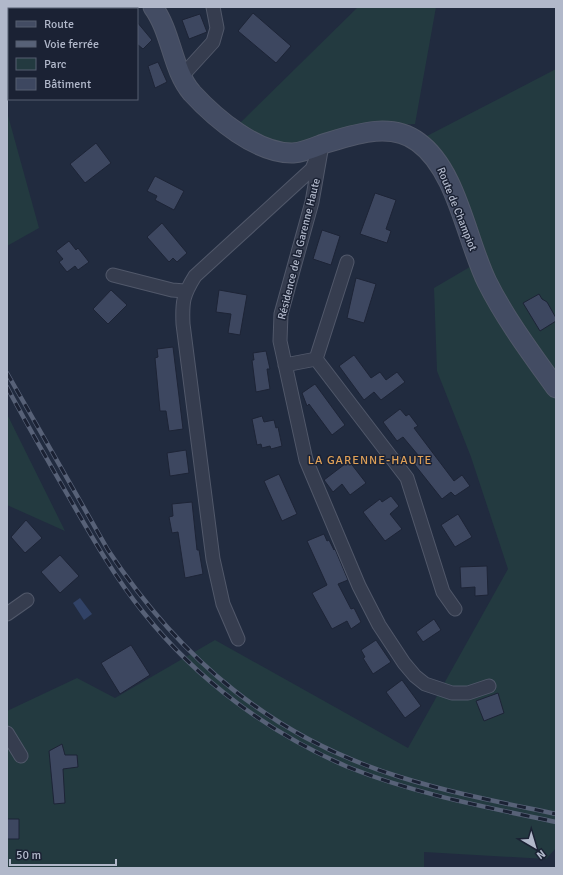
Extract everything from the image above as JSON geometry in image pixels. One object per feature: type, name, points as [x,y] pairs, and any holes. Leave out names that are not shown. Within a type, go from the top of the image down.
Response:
[{"type":"street","name":"Route de Champiot","points":[[153,7],[162,20],[182,76],[191,92],[216,117],[259,145],[292,153],[359,134],[382,131],[397,133],[414,139],[431,153],[440,165],[450,187],[486,279],[501,309],[556,388]]},
{"type":"street","points":[[182,76],[213,42],[217,28],[213,7]]},
{"type":"street","name":"Résidence de la Garenne Haute","points":[[238,639],[223,604],[213,559],[182,307],[185,291],[196,276],[209,262],[312,169],[322,145]]},
{"type":"street","name":"Résidence de la Garenne Haute","points":[[322,145],[312,202],[281,314],[280,341],[306,460],[359,586],[379,625],[404,664],[415,676],[426,684],[452,693],[468,693],[489,686]]},
{"type":"street","points":[[316,359],[347,262]]},
{"type":"street","points":[[113,274],[172,290],[185,291]]},
{"type":"street","points":[[285,365],[316,359]]},
{"type":"street","points":[[316,359],[407,478],[443,592],[455,609]]},
{"type":"street","points":[[7,614],[26,600]]},
{"type":"street","points":[[7,733],[21,756]]},
{"type":"green space","points":[[358,7],[436,7],[415,124],[363,127],[285,150],[236,127]]},
{"type":"green space","points":[[556,69],[556,848],[546,859],[424,852],[424,868],[7,868],[7,711],[77,678],[115,698],[215,640],[408,748],[508,569],[471,457],[437,371],[434,288],[480,261],[425,137]]},
{"type":"green space","points":[[7,112],[39,228],[7,246]]},
{"type":"green space","points":[[7,414],[65,531],[7,505]]},
{"type":"water","points":[[80,598],[92,614],[84,620],[73,603]]},
{"type":"building","points":[[253,13],[291,46],[276,63],[238,31]]},
{"type":"building","points":[[200,14],[207,32],[189,39],[182,20]]},
{"type":"building","points":[[138,23],[152,40],[143,49],[138,45]]},
{"type":"building","points":[[158,62],[167,82],[155,88],[148,66]]},
{"type":"building","points":[[96,143],[111,163],[85,183],[70,164]]},
{"type":"building","points":[[155,176],[184,191],[174,210],[155,200],[157,196],[147,191]]},
{"type":"building","points":[[375,193],[396,200],[386,229],[391,231],[387,243],[360,234]]},
{"type":"building","points":[[162,223],[187,253],[177,262],[173,258],[169,262],[147,237]]},
{"type":"building","points":[[322,230],[340,236],[331,265],[313,259]]},
{"type":"building","points":[[69,241],[76,250],[78,248],[89,262],[78,270],[75,266],[67,272],[59,262],[63,259],[56,251]]},
{"type":"building","points":[[356,278],[376,284],[364,323],[347,318]]},
{"type":"building","points":[[111,290],[127,305],[108,324],[93,309]]},
{"type":"building","points":[[219,290],[247,295],[240,335],[228,333],[231,314],[216,312]]},
{"type":"building","points":[[539,294],[542,299],[547,302],[556,318],[556,321],[540,331],[523,303]]},
{"type":"building","points":[[173,347],[183,429],[169,431],[166,411],[160,411],[155,358],[158,357],[157,349]]},
{"type":"building","points":[[266,351],[270,369],[267,369],[270,389],[256,392],[252,360],[254,360],[253,353]]},
{"type":"building","points":[[354,355],[371,378],[380,372],[386,380],[397,372],[405,382],[381,400],[374,392],[364,400],[339,366]]},
{"type":"building","points":[[315,384],[345,425],[332,435],[309,404],[307,406],[302,393]]},
{"type":"building","points":[[400,409],[406,416],[409,414],[418,426],[414,428],[454,481],[462,475],[470,486],[455,496],[451,492],[442,499],[411,460],[418,455],[403,437],[397,441],[383,422]]},
{"type":"building","points":[[262,416],[264,422],[274,420],[276,428],[278,427],[282,446],[271,449],[270,446],[262,448],[261,444],[257,445],[252,419]]},
{"type":"building","points":[[186,450],[189,473],[170,476],[167,453]]},
{"type":"building","points":[[349,461],[366,483],[350,495],[342,484],[333,492],[324,480]]},
{"type":"building","points":[[279,474],[297,514],[282,521],[264,481]]},
{"type":"building","points":[[391,496],[399,506],[390,514],[402,529],[385,541],[363,512],[380,499],[382,502]]},
{"type":"building","points":[[192,502],[197,550],[199,550],[203,574],[185,578],[178,532],[172,533],[169,517],[173,516],[172,504]]},
{"type":"building","points":[[458,514],[472,537],[455,547],[441,525]]},
{"type":"building","points":[[26,520],[42,538],[25,553],[11,537]]},
{"type":"building","points":[[324,534],[327,541],[329,540],[334,550],[335,549],[348,580],[338,584],[351,609],[354,608],[361,622],[351,629],[347,621],[332,629],[312,593],[327,585],[307,541]]},
{"type":"building","points":[[60,555],[79,576],[60,593],[41,572]]},
{"type":"building","points":[[487,566],[488,595],[475,596],[475,587],[461,588],[460,567]]},
{"type":"building","points":[[434,619],[441,630],[423,642],[416,632]]},
{"type":"building","points":[[376,640],[391,662],[373,674],[363,658],[365,657],[361,650]]},
{"type":"building","points":[[131,645],[150,675],[120,694],[101,663]]},
{"type":"building","points":[[402,680],[421,706],[405,718],[386,692]]},
{"type":"building","points":[[498,693],[504,713],[484,721],[476,701]]},
{"type":"building","points":[[62,744],[65,755],[77,755],[78,767],[63,769],[65,803],[54,804],[49,751]]},
{"type":"building","points":[[7,819],[19,819],[19,839],[7,839]]},
{"type":"railway","points":[[7,373],[108,550],[136,590],[199,660],[234,690],[271,717],[311,741],[354,761],[400,777],[439,788],[556,814]]},
{"type":"railway","points":[[7,387],[91,535],[121,582],[164,637],[211,682],[236,702],[290,738],[348,767],[399,785],[451,799],[556,822]]},
{"type":"district","name":"LA GARENNE-HAUTE","points":[[370,460]]}]
